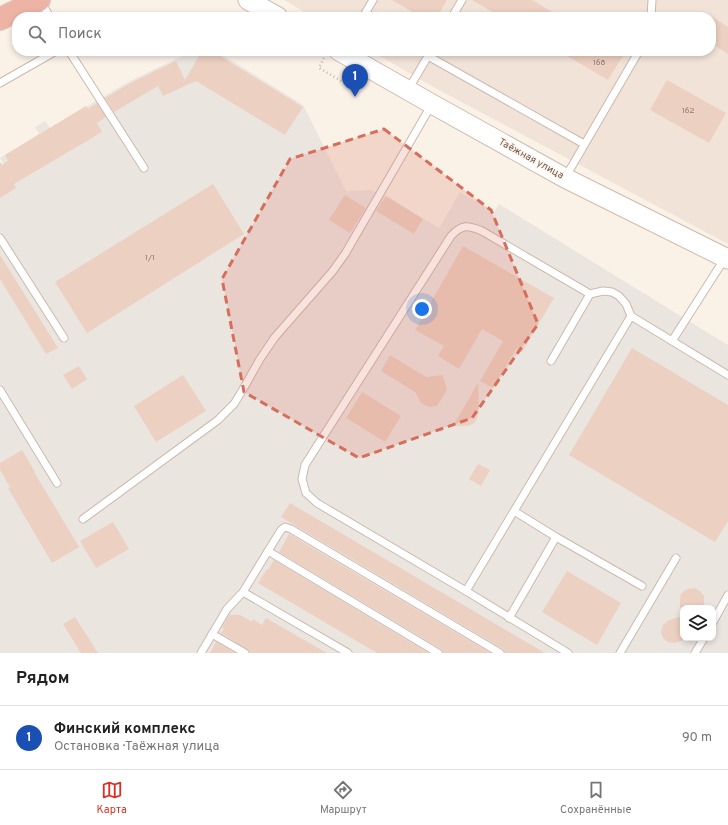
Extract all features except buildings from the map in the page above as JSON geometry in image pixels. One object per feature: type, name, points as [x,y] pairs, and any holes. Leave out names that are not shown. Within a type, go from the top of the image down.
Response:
[{"type":"highway","points":[[15,12],[40,0]]},
{"type":"highway","points":[[0,19],[12,13]]},
{"type":"street","points":[[252,2],[269,12]]},
{"type":"street","name":"Таёжная улица","points":[[343,56],[564,178],[727,258]]},
{"type":"lane","points":[[40,0],[47,12]]},
{"type":"lane","points":[[366,12],[373,0]]},
{"type":"lane","points":[[455,12],[462,0]]},
{"type":"lane","points":[[651,12],[652,0]]},
{"type":"lane","points":[[0,83],[47,56]]},
{"type":"lane","points":[[72,56],[144,168]]},
{"type":"lane","points":[[408,91],[428,56]]},
{"type":"lane","points":[[435,56],[584,144]]},
{"type":"lane","points":[[564,178],[636,56]]},
{"type":"lane","points":[[83,519],[218,420],[234,404],[260,359],[332,272],[345,254],[432,104]]},
{"type":"lane","points":[[568,653],[317,503],[306,493],[302,479],[305,465],[451,236],[460,227],[473,227],[482,231],[590,294]]},
{"type":"lane","points":[[0,238],[64,338]]},
{"type":"lane","points":[[672,341],[727,258]]},
{"type":"lane","points":[[551,361],[590,294],[603,290],[612,292],[619,296],[626,304],[631,316],[728,375]]},
{"type":"lane","points":[[466,591],[631,316]]},
{"type":"lane","points":[[0,390],[57,483]]},
{"type":"lane","points":[[514,511],[642,586]]},
{"type":"lane","points":[[201,653],[227,609],[243,592],[281,530],[285,527],[291,529],[500,653]]},
{"type":"lane","points":[[509,618],[556,536]]},
{"type":"lane","points":[[268,551],[438,653]]},
{"type":"lane","points":[[620,653],[676,558]]},
{"type":"lane","points":[[243,592],[348,653]]},
{"type":"lane","points":[[716,617],[728,596]]},
{"type":"lane","points":[[212,634],[245,653]]},
{"type":"lane","points":[[695,653],[702,641]]},
{"type":"path","points":[[333,56],[319,68],[348,85]]},
{"type":"highlighted area","points":[[384,129],[491,210],[538,324],[472,418],[359,458],[244,392],[222,279],[290,159]]},
{"type":"shaded area","points":[[284,0],[728,0],[728,244],[439,90],[380,56],[716,56],[716,12],[304,12]]},
{"type":"shaded area","points":[[182,56],[224,56],[303,105],[346,191],[371,190],[383,197],[385,195],[439,228],[460,192],[494,212],[499,204],[728,345],[728,653],[0,653],[0,166],[3,163],[0,158],[39,134],[35,127],[45,121],[50,128],[130,81]]},
{"type":"place","name":"Финский комплекс","points":[[355,97]]}]
